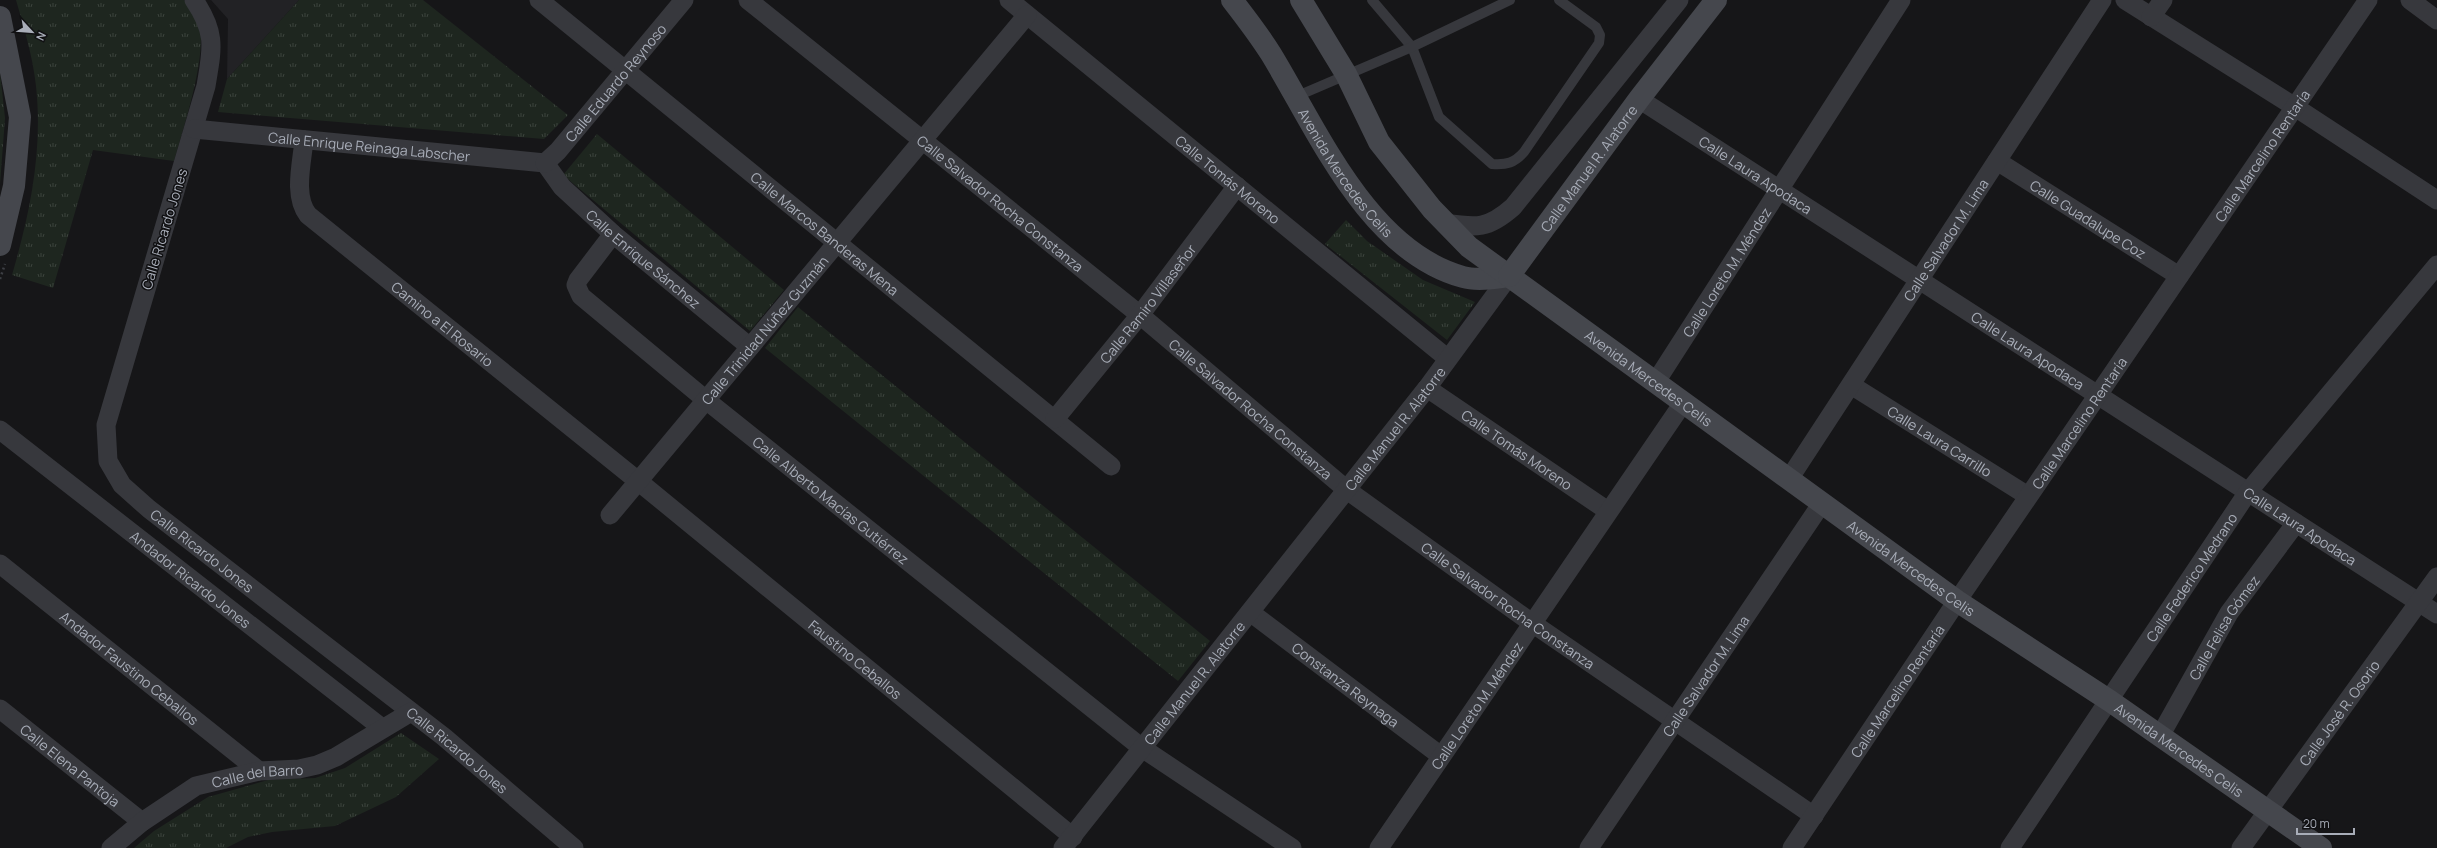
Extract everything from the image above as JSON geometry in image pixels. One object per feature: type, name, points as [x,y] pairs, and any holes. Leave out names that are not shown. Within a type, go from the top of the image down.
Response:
[{"type":"main road","name":"Avenida Mercedes Celis","points":[[1232,0],[1252,24],[1345,181],[1396,239],[1427,261],[1464,277],[1509,276]]},
{"type":"main road","name":"Avenida Mercedes Celis","points":[[1301,0],[1346,74],[1379,142],[1445,223],[1469,247],[1957,601],[2110,701],[2321,848]]},
{"type":"main road","name":"Calle Manuel R. Alatorre","points":[[1509,276],[1639,99],[1716,0]]},
{"type":"main road","points":[[0,17],[20,117],[14,186],[0,245]]},
{"type":"street","name":"Calle Ricardo Jones","points":[[194,0],[204,15],[213,46],[206,86],[106,425],[108,461],[122,485],[149,509],[410,712],[574,848]]},
{"type":"street","name":"Calle Marcos Banderas Mena","points":[[539,0],[1111,466]]},
{"type":"street","name":"Calle Eduardo Reynoso","points":[[545,163],[558,151],[684,0]]},
{"type":"street","name":"Calle Salvador Rocha Constanza","points":[[748,0],[1140,315],[1347,490],[1532,623],[1814,816]]},
{"type":"street","name":"Calle Tomás Moreno","points":[[1009,0],[1447,358]]},
{"type":"street","points":[[1445,223],[1472,227],[1486,226],[1502,217],[1513,207],[1679,0]]},
{"type":"street","name":"Calle Loreto M. Méndez","points":[[1655,383],[1901,0]]},
{"type":"street","name":"Calle Salvador M. Lima","points":[[1789,479],[2102,0]]},
{"type":"street","points":[[2125,0],[2295,107],[2437,200]]},
{"type":"street","points":[[2151,17],[2163,0]]},
{"type":"street","name":"Calle Marcelino Rentaría","points":[[1792,848],[2028,496],[2368,0]]},
{"type":"street","points":[[2410,0],[2437,20]]},
{"type":"street","name":"Calle Trinidad Núñez Guzmán","points":[[610,515],[1026,15]]},
{"type":"street","name":"Calle Laura Apodaca","points":[[1639,99],[2437,614]]},
{"type":"street","name":"Calle Enrique Reinaga Labscher","points":[[194,129],[545,163]]},
{"type":"street","name":"Camino a El Rosario","points":[[304,140],[300,197],[303,209],[308,215],[638,481]]},
{"type":"street","name":"Calle Guadalupe Coz","points":[[1997,161],[2179,276]]},
{"type":"street","name":"Calle Enrique Sánchez","points":[[545,163],[562,186],[613,234],[750,347]]},
{"type":"street","name":"Calle Ramiro Villaseñor","points":[[1055,419],[1140,315],[1236,186]]},
{"type":"street","name":"Calle Alberto Macías Gutiérrez","points":[[613,234],[578,280],[576,285],[578,293],[706,400],[1142,748]]},
{"type":"street","name":"Calle Federico Medrano","points":[[2010,848],[2110,701],[2248,492],[2437,265]]},
{"type":"street","name":"Calle Manuel R. Alatorre","points":[[1068,842],[1427,388],[1447,358],[1509,276]]},
{"type":"street","name":"Calle Laura Carrillo","points":[[1851,385],[2028,496]]},
{"type":"street","name":"Calle Tomás Moreno","points":[[1427,388],[1608,511]]},
{"type":"street","name":"Calle Loreto M. Méndez","points":[[1379,848],[1683,403]]},
{"type":"street","name":"Andador Ricardo Jones","points":[[0,430],[382,728]]},
{"type":"street","name":"Faustino Ceballos","points":[[638,481],[1068,842]]},
{"type":"street","name":"Calle Salvador M. Lima","points":[[1589,848],[1822,503]]},
{"type":"street","name":"Calle Felisa Gómez","points":[[2160,736],[2229,613],[2296,523]]},
{"type":"street","name":"Andador Faustino Ceballos","points":[[0,564],[259,771]]},
{"type":"street","name":"Calle José R. Osorio","points":[[2241,848],[2437,577]]},
{"type":"street","name":"Constanza Reynaga","points":[[1250,612],[1441,756]]},
{"type":"street","name":"Calle Elena Pantoja","points":[[0,709],[142,822]]},
{"type":"street","name":"Calle del Barro","points":[[111,848],[142,822],[196,786],[259,771],[299,769],[317,765],[336,757],[410,712]]},
{"type":"street","points":[[1142,748],[1292,848]]},
{"type":"lane","points":[[1372,0],[1412,47],[1434,108],[1444,124],[1492,164],[1508,164],[1516,160],[1524,152],[1599,43],[1600,35],[1596,27],[1558,0]]},
{"type":"lane","points":[[1295,97],[1412,47],[1510,0]]},
{"type":"shaded area","points":[[211,0],[299,0],[227,79],[228,19]]},
{"type":"green space","points":[[16,0],[184,0],[198,20],[201,37],[200,53],[193,92],[174,161],[93,150],[53,288],[12,275],[29,205],[38,134],[38,110],[35,75]]},
{"type":"green space","points":[[299,0],[423,0],[568,115],[544,139],[218,112],[227,79]]},
{"type":"green space","points":[[0,72],[5,118],[0,184]]},
{"type":"green space","points":[[597,134],[784,290],[750,331],[563,175]]},
{"type":"green space","points":[[1346,220],[1367,241],[1423,280],[1475,302],[1447,340],[1325,244]]},
{"type":"green space","points":[[798,307],[1210,641],[1178,681],[765,348]]},
{"type":"green space","points":[[401,733],[439,759],[396,797],[335,826],[272,832],[248,837],[226,848],[134,848],[154,831],[208,797],[268,780],[315,778],[345,768]]}]
